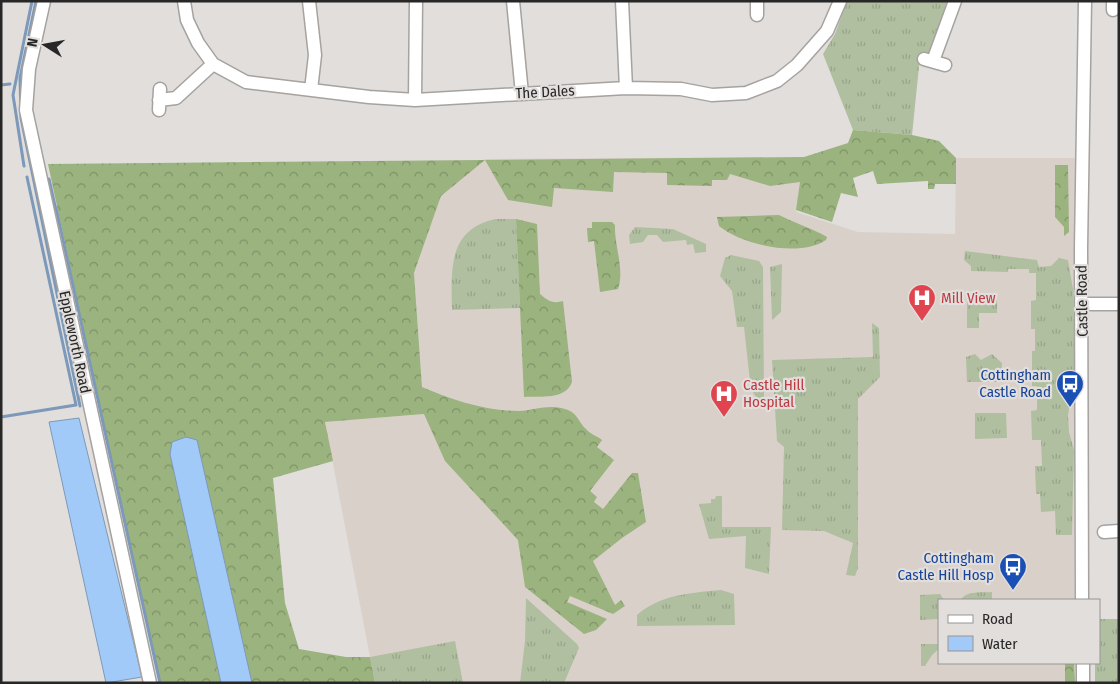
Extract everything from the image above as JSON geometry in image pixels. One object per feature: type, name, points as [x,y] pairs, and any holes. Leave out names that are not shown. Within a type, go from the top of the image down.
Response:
[{"type":"street","name":"Eppleworth Road","points":[[44,1],[29,69],[26,110],[150,683]]},
{"type":"street","name":"The Dales","points":[[184,1],[191,28],[198,43],[212,64],[246,82],[414,100],[626,88],[681,89],[712,95],[746,93],[776,81],[797,65],[827,31],[840,1]]},
{"type":"street","points":[[309,1],[315,55],[311,90]]},
{"type":"street","points":[[414,100],[416,1]]},
{"type":"street","points":[[513,1],[522,94]]},
{"type":"street","points":[[622,1],[626,88]]},
{"type":"street","points":[[757,1],[757,15]]},
{"type":"street","points":[[934,61],[955,1]]},
{"type":"street","name":"Castle Road","points":[[1082,599],[1085,1]]},
{"type":"street","points":[[159,100],[176,98],[212,64]]},
{"type":"street","points":[[1082,304],[1119,304]]},
{"type":"street","points":[[1104,532],[1119,531]]},
{"type":"street","points":[[1083,664],[1083,683]]},
{"type":"shaded area","name":"Castle Hill Hospital","points":[[804,157],[796,212],[858,232],[955,234],[956,158],[1075,158],[1074,599],[938,599],[938,664],[1075,664],[1076,683],[375,683],[325,422],[424,414],[414,273],[441,196],[485,159]]},
{"type":"green space","points":[[847,1],[947,1],[932,51],[920,57],[912,135],[853,130],[823,54],[835,34]]},
{"type":"green space","points":[[853,130],[912,135],[939,141],[956,158],[956,184],[935,184],[934,189],[928,189],[928,181],[877,184],[873,171],[853,178],[858,197],[841,193],[832,222],[796,210],[800,182],[770,186],[730,174],[727,180],[712,180],[712,186],[667,185],[667,173],[614,172],[613,192],[554,188],[552,207],[508,200],[485,160],[441,196],[414,273],[422,387],[482,407],[519,411],[556,407],[571,412],[588,431],[602,440],[597,447],[614,460],[590,491],[597,497],[594,502],[603,509],[632,473],[638,473],[646,522],[593,561],[615,605],[621,600],[625,606],[613,614],[570,596],[567,602],[607,619],[596,630],[584,634],[525,587],[518,540],[445,461],[424,414],[325,422],[333,461],[273,478],[285,603],[299,649],[346,657],[370,657],[375,683],[159,683],[48,164],[804,157],[848,143]]},
{"type":"green space","points":[[1055,165],[1068,165],[1069,232],[1064,236],[1064,227],[1055,217]]},
{"type":"green space","points":[[779,215],[827,237],[826,240],[802,248],[771,247],[756,244],[729,233],[719,226],[717,217]]},
{"type":"green space","points":[[495,219],[516,219],[520,308],[452,310],[453,266],[460,242],[468,232],[480,224]]},
{"type":"green space","points":[[516,219],[537,224],[540,294],[551,301],[563,301],[572,382],[564,392],[552,396],[524,397]]},
{"type":"green space","points":[[592,222],[612,222],[615,225],[620,266],[618,289],[600,292],[594,241],[588,242],[587,228],[592,228]]},
{"type":"green space","points":[[635,227],[673,229],[706,244],[706,252],[695,253],[693,244],[687,245],[686,240],[663,242],[657,235],[648,235],[643,242],[630,244],[629,235]]},
{"type":"green space","points":[[965,251],[1037,260],[1039,267],[1051,266],[1059,258],[1068,260],[1073,289],[1075,364],[1068,416],[1069,432],[1074,450],[1072,535],[1056,535],[1055,511],[1041,512],[1040,494],[1036,494],[1035,466],[1042,466],[1041,440],[1032,440],[1031,411],[1037,410],[1037,386],[1032,386],[1032,351],[1035,351],[1035,329],[1031,329],[1031,301],[1036,300],[1036,273],[1029,273],[1029,269],[1008,269],[1008,272],[971,271],[971,266],[964,260]]},
{"type":"green space","points":[[731,255],[759,261],[763,267],[764,402],[760,402],[751,390],[744,327],[737,327],[732,291],[720,276],[725,258]]},
{"type":"green space","points":[[782,264],[781,312],[772,320],[770,267]]},
{"type":"green space","points":[[997,300],[997,313],[979,313],[979,328],[967,328],[967,301]]},
{"type":"green space","points":[[872,323],[879,328],[880,377],[858,399],[858,568],[855,576],[846,575],[853,543],[824,531],[782,530],[784,447],[777,441],[772,360],[873,357]]},
{"type":"green space","points":[[975,354],[981,360],[992,354],[1002,363],[1001,378],[996,382],[967,382],[966,357]]},
{"type":"green space","points":[[975,413],[1006,413],[1007,438],[975,439]]},
{"type":"green space","points":[[716,496],[722,496],[722,527],[771,527],[769,574],[745,568],[746,536],[709,539],[699,504],[711,503],[711,499],[715,499]]},
{"type":"green space","points":[[721,590],[734,594],[735,625],[637,626],[637,615],[656,603],[677,596]]},
{"type":"green space","points":[[992,592],[992,599],[962,599],[970,593]]},
{"type":"green space","points":[[940,594],[943,599],[938,599],[938,619],[920,620],[920,595]]},
{"type":"green space","points":[[526,598],[577,644],[579,648],[564,683],[520,683],[525,641]]},
{"type":"green space","points":[[1100,619],[1119,619],[1119,683],[1095,683],[1095,664],[1100,664]]},
{"type":"green space","points":[[455,641],[463,683],[375,683],[370,657]]},
{"type":"green space","points":[[921,644],[938,644],[938,650],[925,666],[921,666]]},
{"type":"green space","points":[[1065,664],[1074,664],[1075,683],[1065,683]]},
{"type":"water","points":[[79,418],[142,677],[106,683],[49,422]]},
{"type":"water","points":[[186,437],[197,440],[252,683],[221,683],[170,454],[172,442]]},
{"type":"waterway","points":[[24,166],[13,95],[32,1]]},
{"type":"waterway","points":[[36,1],[20,78],[21,118],[80,406]]},
{"type":"waterway","points":[[1,85],[10,84]]},
{"type":"waterway","points":[[1,417],[76,405],[27,177]]},
{"type":"waterway","points":[[49,179],[56,210]]},
{"type":"waterway","points":[[56,208],[160,683]]},
{"type":"place","name":"Mill View","points":[[922,322]]},
{"type":"place","name":"Cottingham Castle Road","points":[[1070,408]]},
{"type":"place","name":"Castle Hill Hospital","points":[[724,418]]},
{"type":"place","name":"Cottingham Castle Hill Hosp","points":[[1013,591]]}]
